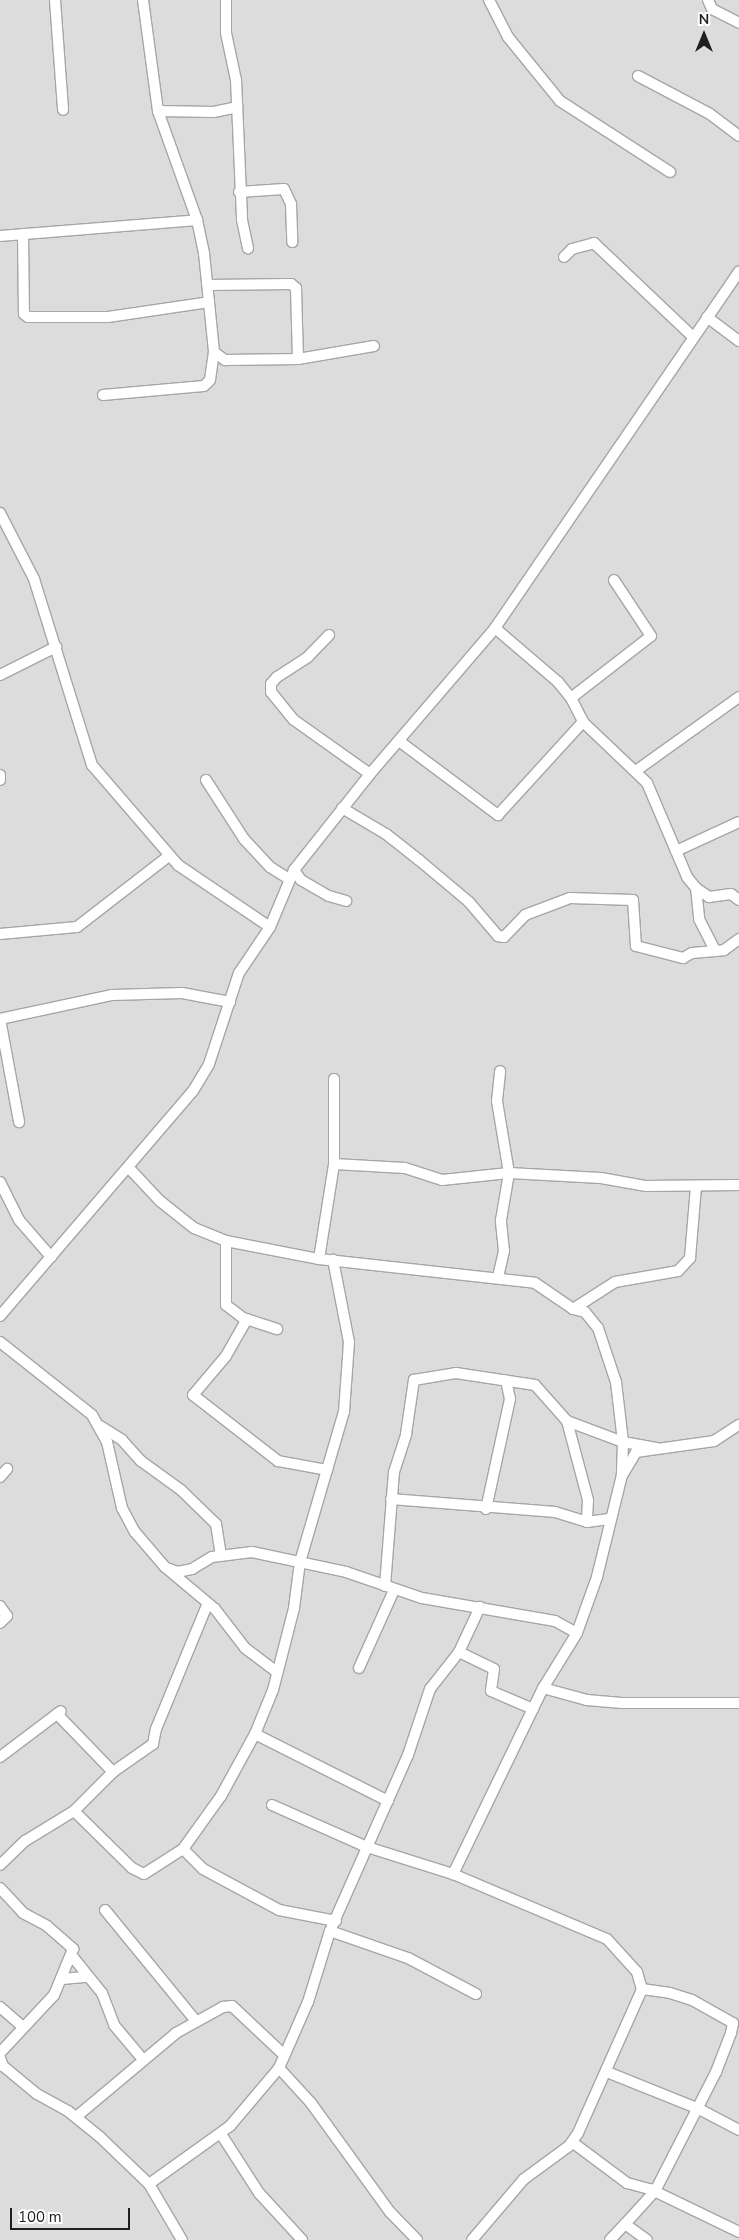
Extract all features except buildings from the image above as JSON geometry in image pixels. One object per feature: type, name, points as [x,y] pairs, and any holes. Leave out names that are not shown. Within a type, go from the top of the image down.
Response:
[{"type":"street","points":[[54,0],[63,110]]},
{"type":"street","points":[[103,395],[204,386],[210,380],[214,352],[209,285],[198,220],[158,111],[143,0]]},
{"type":"street","points":[[226,0],[226,33],[238,107],[239,192],[248,248]]},
{"type":"street","points":[[489,0],[508,37],[560,100],[670,172]]},
{"type":"street","points":[[708,0],[712,9],[739,23]]},
{"type":"street","points":[[638,76],[710,114],[739,136]]},
{"type":"street","points":[[158,111],[214,112],[238,107]]},
{"type":"street","points":[[239,192],[284,189],[291,204],[292,242]]},
{"type":"street","points":[[0,236],[198,220]]},
{"type":"street","points":[[23,234],[24,314],[28,318],[108,317],[209,302]]},
{"type":"street","points":[[564,257],[572,249],[594,243],[692,336]]},
{"type":"street","points":[[0,1316],[129,1168],[193,1090],[209,1064],[239,973],[270,928],[291,874],[370,774],[495,628],[692,336],[739,272]]},
{"type":"street","points":[[209,285],[291,284],[296,288],[298,359]]},
{"type":"street","points":[[707,317],[739,341]]},
{"type":"street","points":[[214,352],[225,360],[298,359],[374,346]]},
{"type":"street","points":[[0,513],[4,528],[34,579],[92,765],[169,856],[270,928]]},
{"type":"street","points":[[571,698],[651,636],[614,580]]},
{"type":"street","points":[[495,628],[536,661],[571,698],[583,722],[614,754],[637,770],[647,783],[676,851],[696,888],[699,919],[715,951]]},
{"type":"street","points":[[329,635],[308,657],[277,677],[271,684],[271,692],[294,720],[370,774]]},
{"type":"street","points":[[0,676],[56,647]]},
{"type":"street","points":[[637,770],[739,698]]},
{"type":"street","points":[[398,741],[498,814],[583,722]]},
{"type":"street","points":[[0,775],[0,780]]},
{"type":"street","points":[[206,780],[244,839],[270,867],[291,874],[329,896],[346,900]]},
{"type":"street","points":[[342,808],[386,834],[419,860],[469,902],[498,936],[504,937],[525,915],[570,898],[633,900],[636,946],[683,958],[692,953],[715,951],[739,939]]},
{"type":"street","points":[[676,851],[739,822]]},
{"type":"street","points":[[0,934],[77,926],[169,856]]},
{"type":"street","points":[[696,888],[708,897],[731,894],[739,900]]},
{"type":"street","points":[[19,1122],[0,1019],[112,995],[182,993],[230,1002]]},
{"type":"street","points":[[498,1277],[504,1251],[501,1220],[509,1173],[497,1101],[500,1071]]},
{"type":"street","points":[[319,1259],[334,1164],[334,1079]]},
{"type":"street","points":[[334,1164],[405,1168],[442,1180],[509,1173],[601,1178],[646,1186],[739,1185]]},
{"type":"street","points":[[129,1168],[160,1201],[194,1228],[226,1241],[319,1259],[437,1275],[498,1277],[535,1283],[573,1309],[585,1312],[598,1328],[616,1382],[623,1442],[622,1475],[609,1519],[597,1577],[577,1633],[543,1688],[453,1874]]},
{"type":"street","points":[[0,1182],[19,1220],[51,1257]]},
{"type":"street","points":[[573,1309],[616,1282],[678,1270],[690,1258],[696,1186]]},
{"type":"street","points":[[226,1241],[224,1298],[231,1311],[247,1319],[277,1329]]},
{"type":"street","points":[[74,1811],[141,1874],[183,1850],[221,1796],[255,1734],[294,1608],[300,1562],[344,1412],[348,1362],[333,1260]]},
{"type":"street","points":[[247,1319],[226,1356],[193,1395],[278,1462],[327,1470]]},
{"type":"street","points":[[0,1342],[82,1406],[100,1426],[122,1440],[141,1461],[181,1490],[216,1524],[221,1556]]},
{"type":"street","points":[[359,1668],[390,1588],[391,1499],[414,1380],[456,1373],[535,1385],[566,1421],[588,1500],[587,1522]]},
{"type":"street","points":[[486,1509],[510,1399],[506,1380]]},
{"type":"street","points":[[566,1421],[623,1442],[656,1448]]},
{"type":"street","points":[[622,1475],[636,1452],[714,1441],[739,1425]]},
{"type":"street","points":[[100,1426],[122,1508],[135,1532],[165,1567],[230,1626],[246,1648],[276,1671]]},
{"type":"street","points":[[0,1477],[7,1469]]},
{"type":"street","points":[[391,1499],[486,1509],[556,1512],[587,1522],[609,1519]]},
{"type":"street","points":[[165,1567],[177,1572],[221,1556],[252,1552],[346,1572],[390,1588],[555,1621],[577,1633]]},
{"type":"street","points":[[0,1865],[25,1841],[74,1811],[113,1772],[153,1744],[156,1729],[207,1605]]},
{"type":"street","points":[[0,1606],[8,1616],[0,1623]]},
{"type":"street","points":[[149,2184],[221,2134],[279,2068],[308,2002],[330,1931],[388,1801],[430,1690],[459,1652],[480,1607]]},
{"type":"street","points":[[459,1652],[494,1669],[492,1691],[533,1709]]},
{"type":"street","points":[[543,1688],[587,1700],[622,1703],[739,1703]]},
{"type":"street","points":[[0,1757],[60,1712],[113,1772]]},
{"type":"street","points":[[255,1734],[388,1801]]},
{"type":"street","points":[[272,1805],[367,1847],[453,1874],[607,1939],[637,1972],[642,1989],[589,2115],[572,2142],[524,2179],[477,2238]]},
{"type":"street","points":[[183,1850],[203,1870],[279,1910],[336,1921]]},
{"type":"street","points":[[0,1888],[23,1913],[47,1926],[73,1949],[72,1956],[54,1995],[22,2026],[0,2053]]},
{"type":"street","points":[[105,1910],[196,2021]]},
{"type":"street","points":[[330,1931],[408,1958],[476,1994]]},
{"type":"street","points":[[72,1956],[87,1977],[102,1993],[114,2025],[140,2056]]},
{"type":"street","points":[[62,1979],[87,1977]]},
{"type":"street","points":[[610,2240],[655,2191],[716,2072],[733,2023],[692,2000],[642,1989]]},
{"type":"street","points":[[76,2117],[117,2087],[158,2047],[196,2021],[232,2006],[282,2053]]},
{"type":"street","points":[[0,2007],[22,2026]]},
{"type":"street","points":[[0,2058],[3,2066],[37,2094],[76,2117],[149,2184],[182,2240]]},
{"type":"street","points":[[279,2068],[311,2103],[390,2212],[417,2240]]},
{"type":"street","points":[[607,2072],[696,2108],[739,2130]]},
{"type":"street","points":[[221,2134],[259,2193],[302,2240]]},
{"type":"street","points":[[572,2142],[627,2183],[655,2191],[739,2232]]},
{"type":"street","points":[[625,2224],[647,2240]]},
{"type":"shaded area","points":[[0,0],[739,0],[739,2240],[0,2240]]}]
